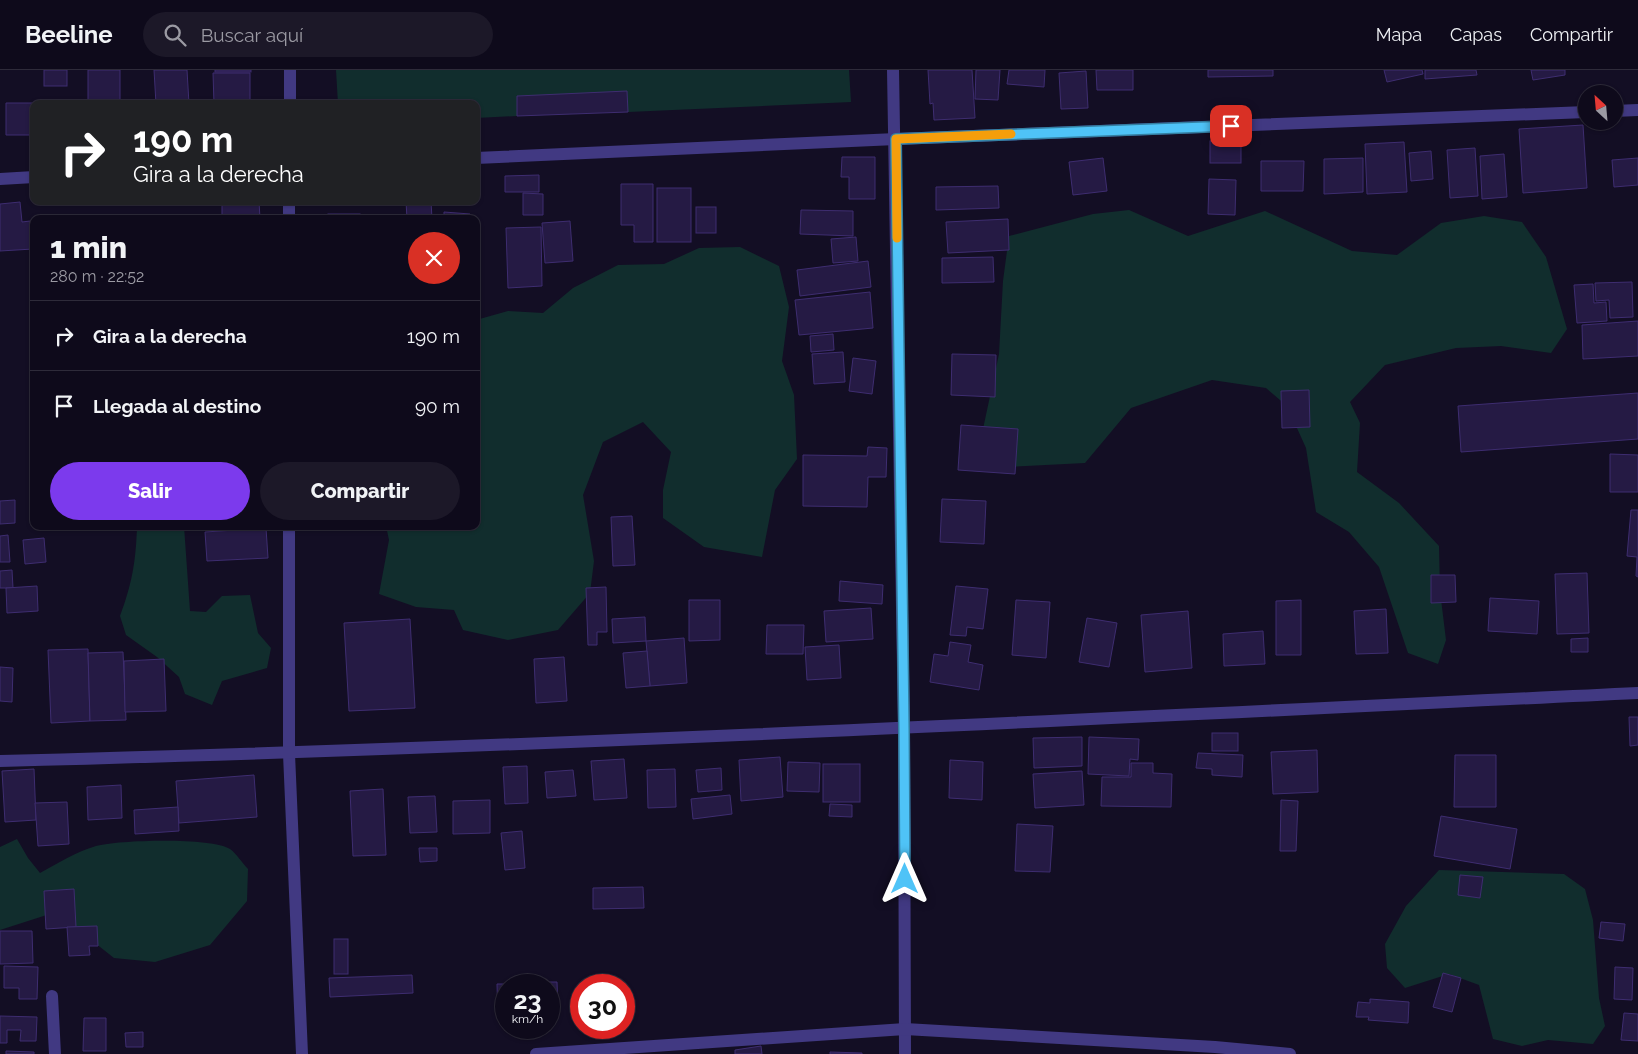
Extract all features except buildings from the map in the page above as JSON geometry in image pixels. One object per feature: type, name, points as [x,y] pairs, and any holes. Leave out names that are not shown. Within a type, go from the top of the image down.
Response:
[{"type":"street","points":[[290,70],[290,100]]},
{"type":"street","points":[[893,70],[896,139],[904,728],[905,1054]]},
{"type":"street","points":[[1623,111],[1638,110]]},
{"type":"street","points":[[480,158],[896,139],[1578,112]]},
{"type":"street","points":[[0,179],[30,177]]},
{"type":"street","points":[[289,530],[289,754],[302,1054]]},
{"type":"street","points":[[0,761],[289,754],[904,728],[1638,693]]},
{"type":"street","points":[[52,996],[54,1054]]},
{"type":"street","points":[[536,1054],[905,1029],[1215,1047],[1290,1054]]},
{"type":"green space","points":[[336,70],[849,70],[851,102],[628,112],[517,96],[517,116],[480,118],[480,100],[338,100]]},
{"type":"green space","points":[[1129,210],[1188,236],[1265,211],[1352,251],[1397,255],[1441,223],[1484,216],[1522,222],[1546,257],[1567,329],[1551,353],[1501,346],[1456,348],[1385,365],[1350,402],[1360,423],[1357,472],[1399,503],[1439,546],[1440,591],[1446,640],[1438,664],[1408,653],[1379,567],[1349,532],[1316,512],[1306,448],[1287,406],[1266,388],[1212,380],[1131,408],[1085,463],[1008,467],[983,429],[999,354],[1003,281],[1009,236],[1093,214]]},
{"type":"green space","points":[[740,247],[779,266],[789,307],[782,361],[794,395],[797,459],[775,490],[762,557],[704,547],[663,518],[663,490],[671,452],[643,422],[603,442],[583,495],[594,561],[590,593],[558,630],[508,640],[463,630],[454,610],[416,607],[379,594],[389,540],[387,530],[480,530],[480,319],[508,311],[543,313],[573,288],[618,265],[664,264],[699,248]]},
{"type":"green space","points":[[137,530],[184,530],[190,611],[206,612],[222,596],[250,595],[258,633],[271,648],[267,668],[222,681],[212,705],[185,694],[179,677],[157,657],[126,635],[120,616],[128,593],[136,550]]},
{"type":"green space","points":[[17,839],[28,858],[40,873],[81,851],[107,844],[143,841],[185,841],[220,845],[233,851],[248,869],[247,901],[210,945],[155,962],[114,958],[56,912],[0,930],[0,847]]},
{"type":"green space","points":[[1439,870],[1564,874],[1585,889],[1593,920],[1599,998],[1605,1026],[1593,1044],[1548,1040],[1522,1046],[1493,1039],[1479,985],[1449,974],[1405,988],[1387,968],[1385,944],[1406,906]]},
{"type":"slow traffic","points":[[897,238],[896,139],[1011,134]]},
{"type":"route","points":[[905,879],[896,139],[1231,126]]}]
